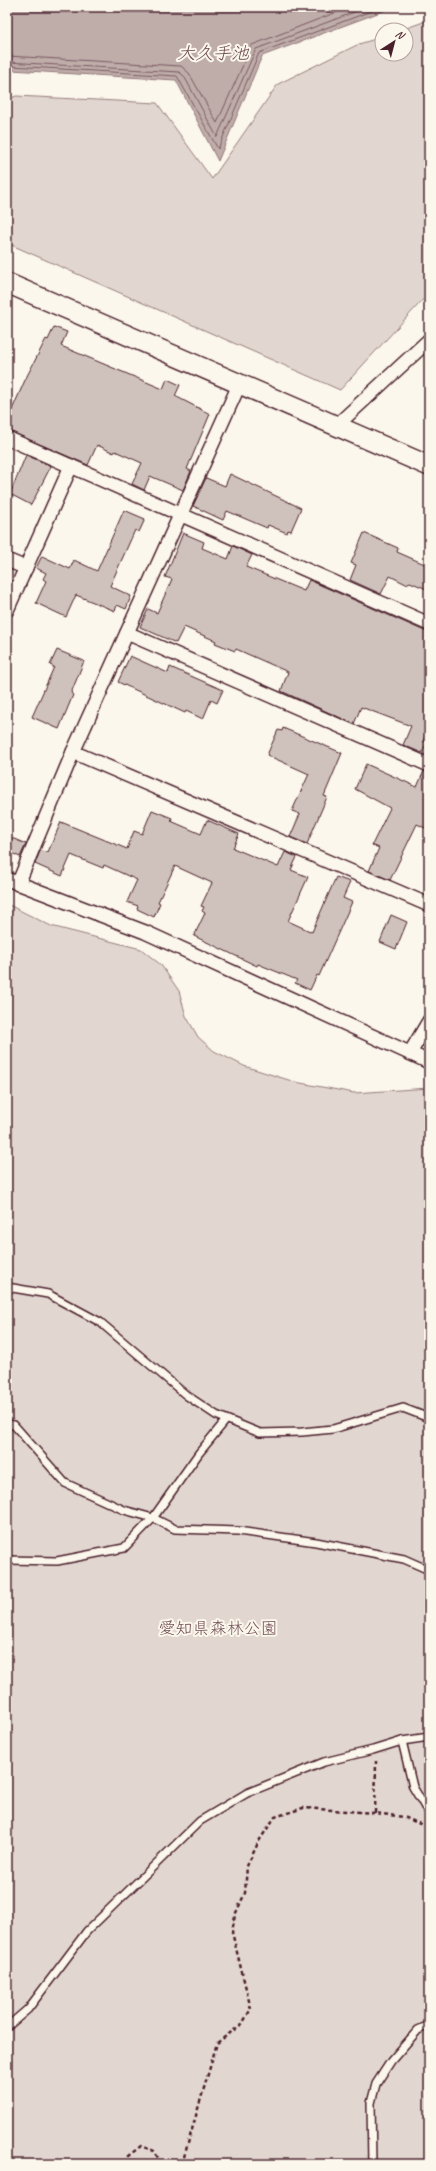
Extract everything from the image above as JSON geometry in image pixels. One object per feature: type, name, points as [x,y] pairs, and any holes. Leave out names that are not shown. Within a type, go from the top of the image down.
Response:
[{"type":"street","points":[[7,283],[239,385],[429,466]]},
{"type":"street","points":[[336,426],[429,340]]},
{"type":"street","points":[[239,385],[182,514],[12,882],[146,932],[429,1062]]},
{"type":"street","points":[[7,438],[429,624]]},
{"type":"street","points":[[7,610],[71,466]]},
{"type":"street","points":[[7,560],[26,568]]},
{"type":"street","points":[[127,633],[429,765]]},
{"type":"street","points":[[73,752],[429,905]]},
{"type":"street","points":[[410,1053],[429,1021]]},
{"type":"lane","points":[[7,1287],[48,1294],[100,1322],[186,1395],[216,1415],[260,1433],[302,1432],[333,1429],[403,1408],[429,1418]]},
{"type":"lane","points":[[7,1560],[57,1561],[124,1548],[153,1518],[199,1453],[226,1420]]},
{"type":"lane","points":[[7,1424],[14,1425],[65,1483],[124,1510],[153,1518],[175,1530],[238,1531],[316,1542],[404,1559],[429,1570]]},
{"type":"lane","points":[[7,2027],[28,2009],[87,1930],[200,1821],[247,1793],[324,1762],[402,1741],[429,1737]]},
{"type":"lane","points":[[402,1741],[413,1788],[428,1807]]},
{"type":"lane","points":[[372,2164],[372,2103],[376,2084],[391,2060],[418,2030],[429,2025]]},
{"type":"path","points":[[373,1750],[376,1763],[375,1812]]},
{"type":"path","points":[[182,2164],[217,2043],[242,2024],[252,2009],[232,1932],[236,1915],[245,1893],[247,1866],[259,1841],[275,1817],[289,1811],[303,1808],[375,1812],[404,1817],[429,1828]]},
{"type":"path","points":[[127,2164],[128,2156],[141,2146],[154,2151],[162,2164]]},
{"type":"green space","points":[[429,20],[429,293],[340,390],[7,243],[7,100],[16,96],[157,103],[212,179],[278,84],[359,44],[374,39],[374,62],[414,62],[414,25]]},
{"type":"green space","name":"愛知県森林公園","points":[[7,904],[51,926],[141,949],[161,965],[179,991],[186,1016],[198,1037],[214,1051],[244,1066],[295,1082],[354,1093],[429,1088],[429,2164],[7,2164]]},
{"type":"water","name":"大久手池","points":[[7,7],[394,7],[262,56],[218,161],[176,80],[11,70],[7,72]]},
{"type":"building","points":[[54,327],[67,332],[61,346],[163,389],[167,379],[180,385],[175,396],[210,414],[187,469],[191,471],[183,490],[150,476],[144,490],[132,484],[142,463],[115,451],[114,453],[97,445],[88,465],[7,430],[7,421],[26,378],[46,339],[48,340]]},
{"type":"building","points":[[26,455],[51,466],[31,505],[10,494]]},
{"type":"building","points":[[230,474],[301,508],[291,531],[288,530],[287,533],[268,525],[267,528],[227,511],[223,520],[193,506],[206,478],[225,486]]},
{"type":"building","points":[[124,510],[145,519],[139,532],[135,530],[110,586],[131,596],[126,609],[117,605],[115,611],[76,595],[66,617],[36,603],[46,581],[43,579],[46,573],[36,568],[42,556],[70,569],[74,560],[97,571]]},
{"type":"building","points":[[183,533],[204,542],[202,548],[228,559],[233,546],[252,555],[246,567],[304,591],[309,580],[429,633],[429,727],[423,741],[427,743],[422,753],[403,745],[411,726],[361,707],[354,724],[281,691],[288,672],[236,649],[235,651],[215,643],[216,641],[184,627],[176,643],[140,627],[148,609],[157,613],[172,579],[165,577]]},
{"type":"building","points":[[364,533],[398,548],[397,552],[429,566],[429,590],[410,582],[406,584],[390,576],[381,594],[350,580],[356,565],[351,563]]},
{"type":"building","points":[[57,650],[84,661],[71,693],[73,695],[59,729],[32,717],[54,667],[50,665]]},
{"type":"building","points":[[130,656],[168,673],[170,667],[223,690],[217,703],[211,700],[203,719],[186,711],[185,713],[118,682]]},
{"type":"building","points":[[283,728],[342,753],[324,796],[327,797],[307,844],[290,837],[300,814],[292,811],[309,774],[267,755],[278,730],[282,731]]},
{"type":"building","points":[[366,764],[417,787],[424,771],[429,773],[429,830],[417,824],[390,880],[369,871],[379,848],[372,845],[390,808],[355,789]]},
{"type":"building","points":[[152,810],[172,818],[171,821],[201,834],[207,820],[239,834],[233,848],[278,867],[285,852],[297,857],[291,870],[308,877],[288,921],[312,932],[336,877],[350,882],[343,898],[352,902],[319,976],[317,975],[310,990],[295,983],[297,980],[258,964],[257,966],[194,936],[205,913],[202,911],[204,907],[201,906],[212,883],[175,866],[158,902],[160,903],[154,917],[137,909],[138,906],[127,902],[137,880],[104,865],[103,868],[71,855],[62,876],[35,864],[40,851],[48,852],[61,822],[127,849],[134,831],[142,834]]},
{"type":"building","points":[[7,836],[26,844],[20,857],[7,851]]},
{"type":"building","points":[[391,915],[407,922],[396,949],[380,942]]}]
